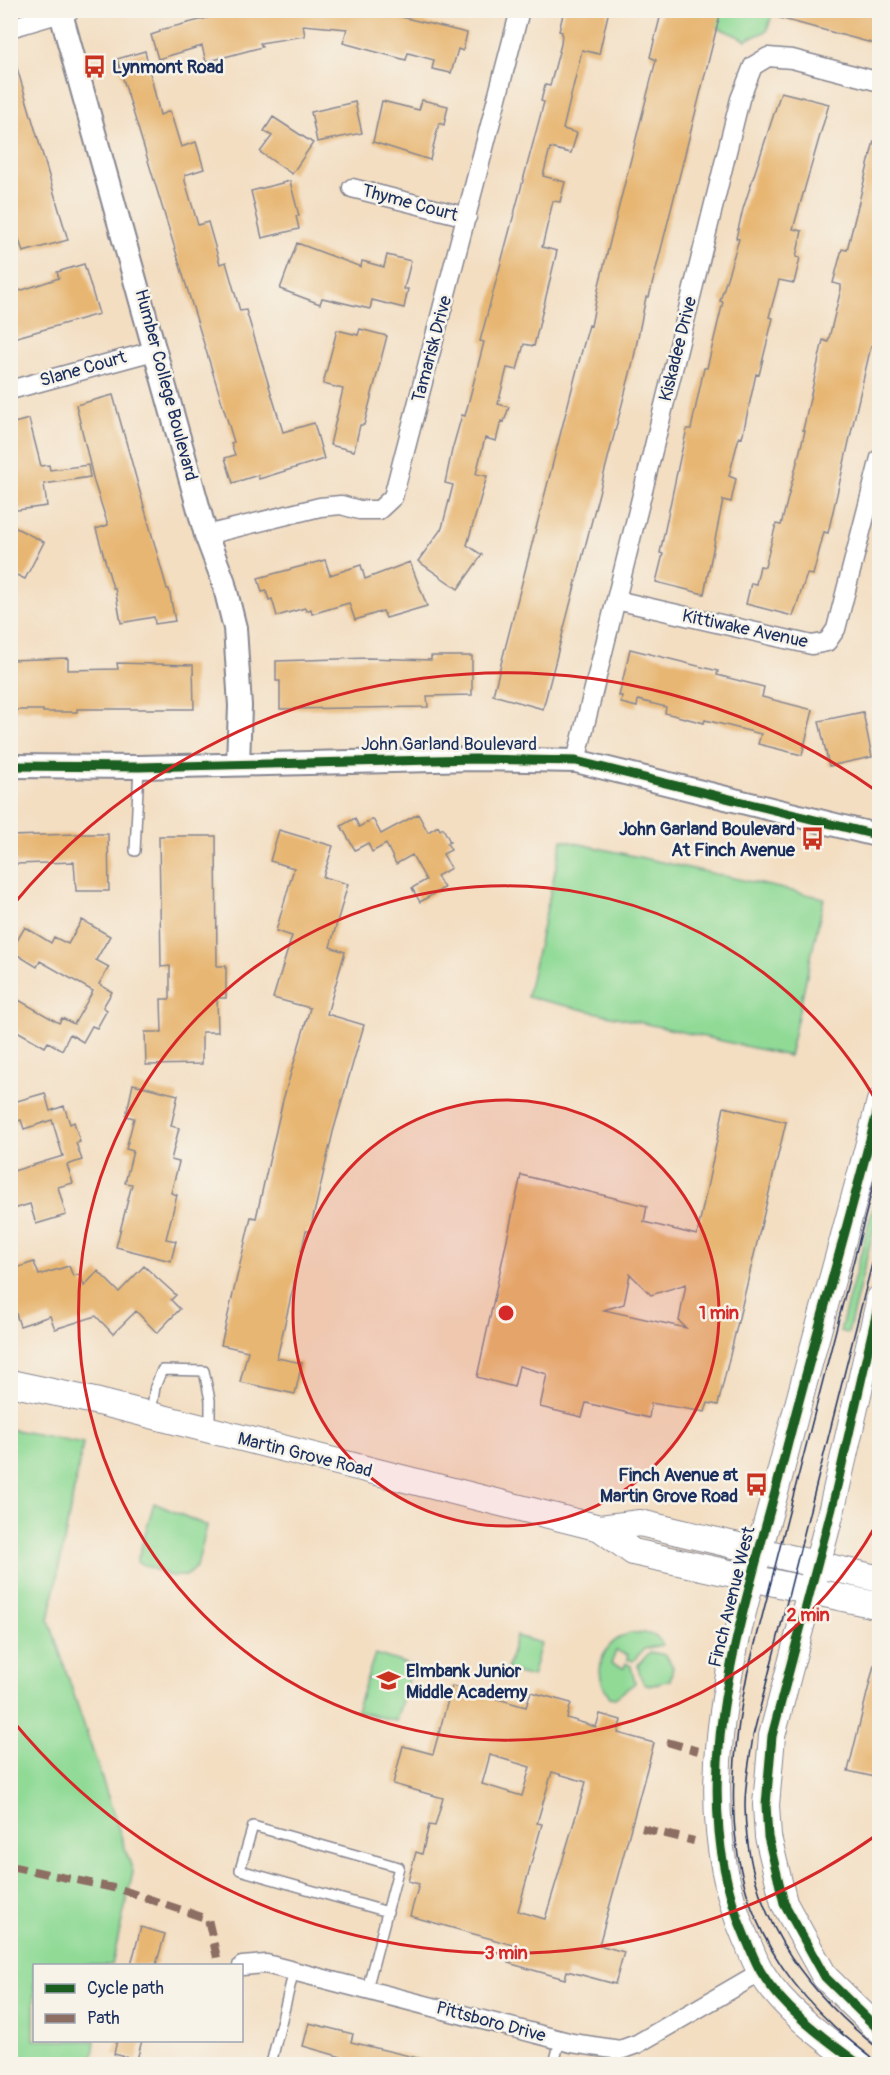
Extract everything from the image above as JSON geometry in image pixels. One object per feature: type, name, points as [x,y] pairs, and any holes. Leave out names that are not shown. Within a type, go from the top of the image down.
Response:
[{"type":"main road","name":"Finch Avenue West","points":[[859,2064],[798,2014],[761,1972],[733,1906],[718,1827],[716,1783],[732,1663],[879,1101]]},
{"type":"main road","points":[[879,1298],[832,1508],[808,1592],[772,1736],[766,1795],[768,1838],[784,1903],[825,1977],[879,2031]]},
{"type":"main road","name":"Martin Grove Road","points":[[10,1383],[600,1528],[640,1523],[760,1549],[879,1579]]},
{"type":"main road","name":"Martin Grove Road","points":[[600,1528],[633,1552],[752,1580],[879,1606]]},
{"type":"street","name":"Tamarisk Drive","points":[[206,535],[320,507],[341,505],[359,510],[379,510],[393,497],[520,10]]},
{"type":"street","points":[[10,28],[64,11]]},
{"type":"street","name":"Humber College Boulevard","points":[[64,11],[206,535],[223,580],[234,628],[240,706],[238,764]]},
{"type":"street","name":"Kiskadee Drive","points":[[576,761],[738,111],[753,66],[768,57],[792,59],[879,82]]},
{"type":"street","name":"Thyme Court","points":[[352,188],[467,217]]},
{"type":"street","name":"Slane Court","points":[[10,390],[157,350]]},
{"type":"street","name":"Kittiwake Avenue","points":[[616,600],[812,645],[827,642],[836,629],[879,458]]},
{"type":"street","name":"John Garland Boulevard","points":[[10,766],[139,767],[496,759],[576,761],[879,836]]},
{"type":"street","name":"Pittsboro Drive","points":[[243,1966],[266,1964],[294,1970],[560,2040],[620,2050],[637,2044],[761,1972]]},
{"type":"lane","points":[[135,851],[139,767]]},
{"type":"lane","points":[[151,1416],[154,1387],[162,1370],[204,1371],[210,1400],[210,1431]]},
{"type":"lane","points":[[367,1989],[388,1911],[399,1868],[253,1826],[240,1870],[388,1911]]},
{"type":"lane","points":[[271,2064],[294,1970]]},
{"type":"lane","points":[[554,2064],[560,2040]]},
{"type":"green space","points":[[681,11],[773,11],[767,31],[746,40]]},
{"type":"green space","points":[[562,840],[824,898],[789,1056],[527,997]]},
{"type":"green space","points":[[879,1185],[879,1208],[848,1333],[840,1331]]},
{"type":"green space","points":[[10,1429],[83,1443],[49,1620],[133,1872],[112,1964],[33,1964],[33,2042],[95,2042],[92,2064],[11,2064]]},
{"type":"green space","points":[[154,1503],[207,1526],[197,1566],[186,1576],[170,1576],[137,1562]]},
{"type":"green space","points":[[631,1633],[645,1633],[654,1636],[662,1645],[644,1649],[633,1661],[627,1659],[628,1655],[616,1651],[611,1664],[624,1668],[626,1663],[631,1666],[635,1683],[615,1698],[610,1697],[601,1678],[602,1659],[612,1643]]},
{"type":"green space","points":[[516,1636],[541,1643],[532,1677],[507,1670]]},
{"type":"green space","points":[[650,1652],[666,1655],[673,1667],[670,1680],[648,1686],[642,1681],[638,1665]]},
{"type":"green space","points":[[375,1654],[407,1664],[406,1670],[410,1672],[396,1721],[356,1711]]},
{"type":"building","points":[[239,10],[373,10],[467,33],[463,51],[458,49],[451,73],[432,69],[434,60],[408,53],[406,60],[343,43],[347,29],[303,25],[305,36],[260,43],[262,47],[206,62],[202,46],[158,59],[151,35],[160,30]]},
{"type":"building","points":[[564,10],[609,10],[599,54],[582,50],[563,129],[577,133],[571,153],[550,148],[543,176],[565,182],[560,202],[553,201],[542,247],[557,251],[534,346],[524,344],[517,370],[507,368],[498,404],[509,407],[504,422],[501,421],[496,441],[485,438],[476,474],[487,476],[467,545],[482,555],[458,589],[418,561],[442,528],[453,485],[445,483],[452,450],[462,415],[465,416],[484,342],[480,341],[544,102],[541,101],[545,85],[550,86],[561,44],[562,32],[559,31]]},
{"type":"building","points":[[662,10],[679,10],[699,16],[702,10],[720,15],[649,297],[646,297],[633,362],[543,709],[493,695],[581,354],[589,325],[591,326],[599,285],[656,60],[650,57]]},
{"type":"building","points":[[773,10],[879,10],[879,45],[772,16]]},
{"type":"building","points":[[145,51],[160,115],[170,111],[181,147],[196,142],[204,169],[185,175],[185,181],[198,225],[208,222],[220,264],[226,262],[240,311],[246,310],[283,432],[314,423],[324,459],[259,479],[258,475],[233,483],[225,458],[235,455],[231,443],[234,442],[117,59]]},
{"type":"building","points":[[14,58],[68,240],[23,252],[10,212],[10,146],[16,144],[10,125],[10,59]]},
{"type":"building","points":[[781,92],[829,104],[793,229],[802,231],[796,257],[800,258],[794,283],[779,280],[769,317],[773,318],[759,375],[756,374],[742,438],[739,437],[729,476],[736,479],[731,502],[723,500],[704,594],[656,582],[663,554],[660,553],[687,429],[691,429],[704,368],[707,368],[723,302],[720,301],[739,239],[736,238],[743,209]]},
{"type":"building","points":[[422,100],[448,106],[444,125],[439,123],[430,160],[373,142],[382,101],[419,110]]},
{"type":"building","points":[[355,102],[362,133],[317,142],[311,112]]},
{"type":"building","points":[[273,117],[313,143],[292,174],[260,152],[272,136],[264,131]]},
{"type":"building","points":[[874,141],[879,142],[879,328],[875,347],[871,346],[828,533],[824,532],[813,575],[807,574],[793,616],[746,604],[751,583],[756,584],[760,566],[765,567],[776,524],[781,525],[805,431],[803,430],[823,340],[828,342],[841,289],[841,285],[833,283],[842,249],[847,250]]},
{"type":"building","points":[[290,181],[299,216],[296,216],[299,229],[262,238],[251,191]]},
{"type":"building","points":[[297,243],[361,267],[362,261],[384,267],[387,255],[411,261],[404,289],[408,289],[404,308],[372,300],[370,309],[322,298],[320,304],[280,289]]},
{"type":"building","points":[[84,264],[99,314],[10,339],[10,294],[59,278],[57,272]]},
{"type":"building","points":[[360,329],[387,336],[364,425],[360,425],[354,451],[330,445],[343,389],[323,384],[337,330],[358,335]]},
{"type":"building","points":[[113,395],[167,589],[169,589],[175,621],[155,624],[154,617],[121,623],[115,588],[113,588],[96,529],[108,525],[94,482],[76,405]]},
{"type":"building","points":[[29,419],[41,466],[49,465],[50,470],[88,465],[90,477],[44,484],[47,506],[10,511],[10,424]]},
{"type":"building","points":[[10,525],[44,542],[25,579],[10,572]]},
{"type":"building","points":[[325,560],[330,575],[361,565],[365,579],[410,562],[427,606],[386,618],[383,611],[355,620],[349,603],[312,614],[311,609],[306,611],[305,608],[277,616],[272,599],[269,600],[266,591],[262,592],[258,578]]},
{"type":"building","points":[[630,649],[718,671],[717,675],[764,687],[762,697],[813,710],[802,755],[758,744],[761,734],[665,713],[666,707],[638,700],[637,707],[621,703],[622,696],[619,696]]},
{"type":"building","points":[[431,656],[472,656],[472,695],[427,696],[428,707],[280,709],[280,681],[276,681],[276,661],[368,658],[431,660]]},
{"type":"building","points":[[68,658],[68,670],[118,669],[117,663],[193,665],[194,709],[77,709],[77,712],[10,710],[10,660]]},
{"type":"building","points":[[863,712],[872,757],[829,766],[819,721]]},
{"type":"building","points":[[418,814],[428,832],[438,826],[440,830],[443,828],[451,850],[443,854],[451,868],[437,876],[444,888],[420,902],[412,888],[426,880],[412,855],[396,864],[386,844],[372,852],[368,843],[355,850],[341,826],[355,818],[359,827],[373,819],[381,834]]},
{"type":"building","points":[[279,830],[333,846],[323,877],[348,884],[330,947],[345,952],[327,1014],[364,1025],[333,1132],[310,1231],[306,1231],[277,1358],[302,1363],[295,1394],[240,1382],[248,1351],[221,1345],[251,1217],[256,1218],[283,1100],[310,1008],[273,998],[292,936],[276,931],[294,868],[270,861]]},
{"type":"building","points":[[108,834],[109,891],[76,891],[74,862],[16,864],[15,855],[10,855],[10,836]]},
{"type":"building","points":[[159,836],[216,836],[217,966],[226,966],[226,998],[217,998],[218,1032],[202,1032],[202,1064],[146,1065],[145,1032],[162,1032],[161,999],[170,999],[170,966],[161,967]]},
{"type":"building","points":[[82,920],[110,936],[96,960],[109,967],[99,984],[112,992],[103,1007],[107,1010],[97,1028],[92,1026],[83,1042],[70,1034],[62,1050],[48,1042],[45,1047],[10,1027],[10,995],[59,1023],[62,1018],[74,1024],[93,991],[40,961],[37,967],[11,951],[25,927],[51,943],[54,937],[68,944]]},
{"type":"building","points":[[133,1084],[178,1095],[171,1126],[179,1128],[171,1160],[179,1162],[171,1193],[177,1195],[166,1239],[176,1241],[171,1261],[116,1247],[132,1184],[125,1183],[133,1151],[126,1149],[134,1118],[126,1116]]},
{"type":"building","points":[[45,1093],[50,1111],[64,1106],[70,1124],[74,1122],[80,1142],[76,1143],[82,1160],[67,1165],[73,1183],[58,1187],[66,1215],[36,1224],[30,1204],[10,1210],[10,1172],[63,1156],[52,1120],[24,1129],[21,1120],[10,1123],[10,1103]]},
{"type":"building","points":[[724,1107],[786,1122],[718,1405],[708,1403],[705,1412],[651,1403],[649,1418],[586,1403],[582,1417],[540,1407],[547,1374],[519,1366],[514,1387],[477,1377],[521,1175],[647,1206],[644,1222],[697,1235]],"holes":[[[630,1274],[651,1295],[686,1284],[679,1321],[686,1328],[604,1310],[624,1304]]]},
{"type":"building","points":[[34,1262],[39,1275],[69,1266],[73,1276],[80,1274],[84,1286],[98,1271],[119,1292],[144,1266],[176,1295],[171,1300],[180,1309],[157,1333],[136,1311],[113,1334],[96,1316],[55,1329],[50,1316],[20,1326],[14,1308],[10,1309],[10,1270]]},
{"type":"building","points":[[874,1665],[879,1666],[879,1778],[848,1771]]},
{"type":"building","name":"Elmbank Junior Middle Academy","points":[[452,1686],[526,1707],[531,1692],[571,1703],[567,1718],[596,1727],[600,1714],[621,1720],[618,1733],[654,1743],[599,1945],[624,1952],[615,1984],[567,1971],[565,1979],[508,1963],[513,1945],[410,1916],[419,1884],[408,1881],[416,1852],[422,1854],[429,1825],[435,1826],[443,1798],[393,1784],[403,1746],[433,1754]],"holes":[[[490,1755],[530,1767],[522,1796],[482,1784]],[[552,1772],[586,1782],[545,1919],[518,1911],[542,1824],[537,1823]]]},
{"type":"building","points":[[141,1927],[165,1934],[156,1964],[131,1964]]},
{"type":"building","points":[[309,2023],[353,2034],[351,2042],[422,2059],[421,2064],[366,2064],[303,2046]]},
{"type":"building","points":[[117,2042],[142,2042],[137,2060],[114,2054]]},
{"type":"tram line","points":[[880,1159],[747,1675],[737,1736],[733,1792],[736,1844],[747,1893],[765,1939],[793,1982],[831,2024],[880,2064]]},
{"type":"tram line","points":[[880,1232],[753,1736],[745,1805],[748,1843],[755,1879],[767,1912],[783,1944],[802,1973],[825,2000],[880,2050]]},
{"type":"marked path","points":[[667,1742],[698,1751]]},
{"type":"marked path","points":[[642,1828],[694,1841]]},
{"type":"marked path","points":[[10,1866],[123,1890],[208,1919],[219,1964]]},
{"type":"cycle path","points":[[10,766],[139,767],[475,759],[576,761],[880,836]]},
{"type":"cycle path","points":[[859,2064],[793,2011],[770,1986],[757,1964],[746,1939],[727,1881],[718,1821],[718,1761],[725,1700],[736,1639],[880,1101]]},
{"type":"cycle path","points":[[880,1298],[832,1508],[772,1736],[766,1805],[768,1837],[784,1903],[825,1977],[880,2031]]},
{"type":"place","name":"Lynmont Road","points":[[94,67]]},
{"type":"place","name":"John Garland Boulevard At Finch Avenue","points":[[813,839]]},
{"type":"place","name":"Finch Avenue at Martin Grove Road","points":[[756,1485]]},
{"type":"place","name":"Elmbank Junior Middle Academy","points":[[388,1681]]}]
